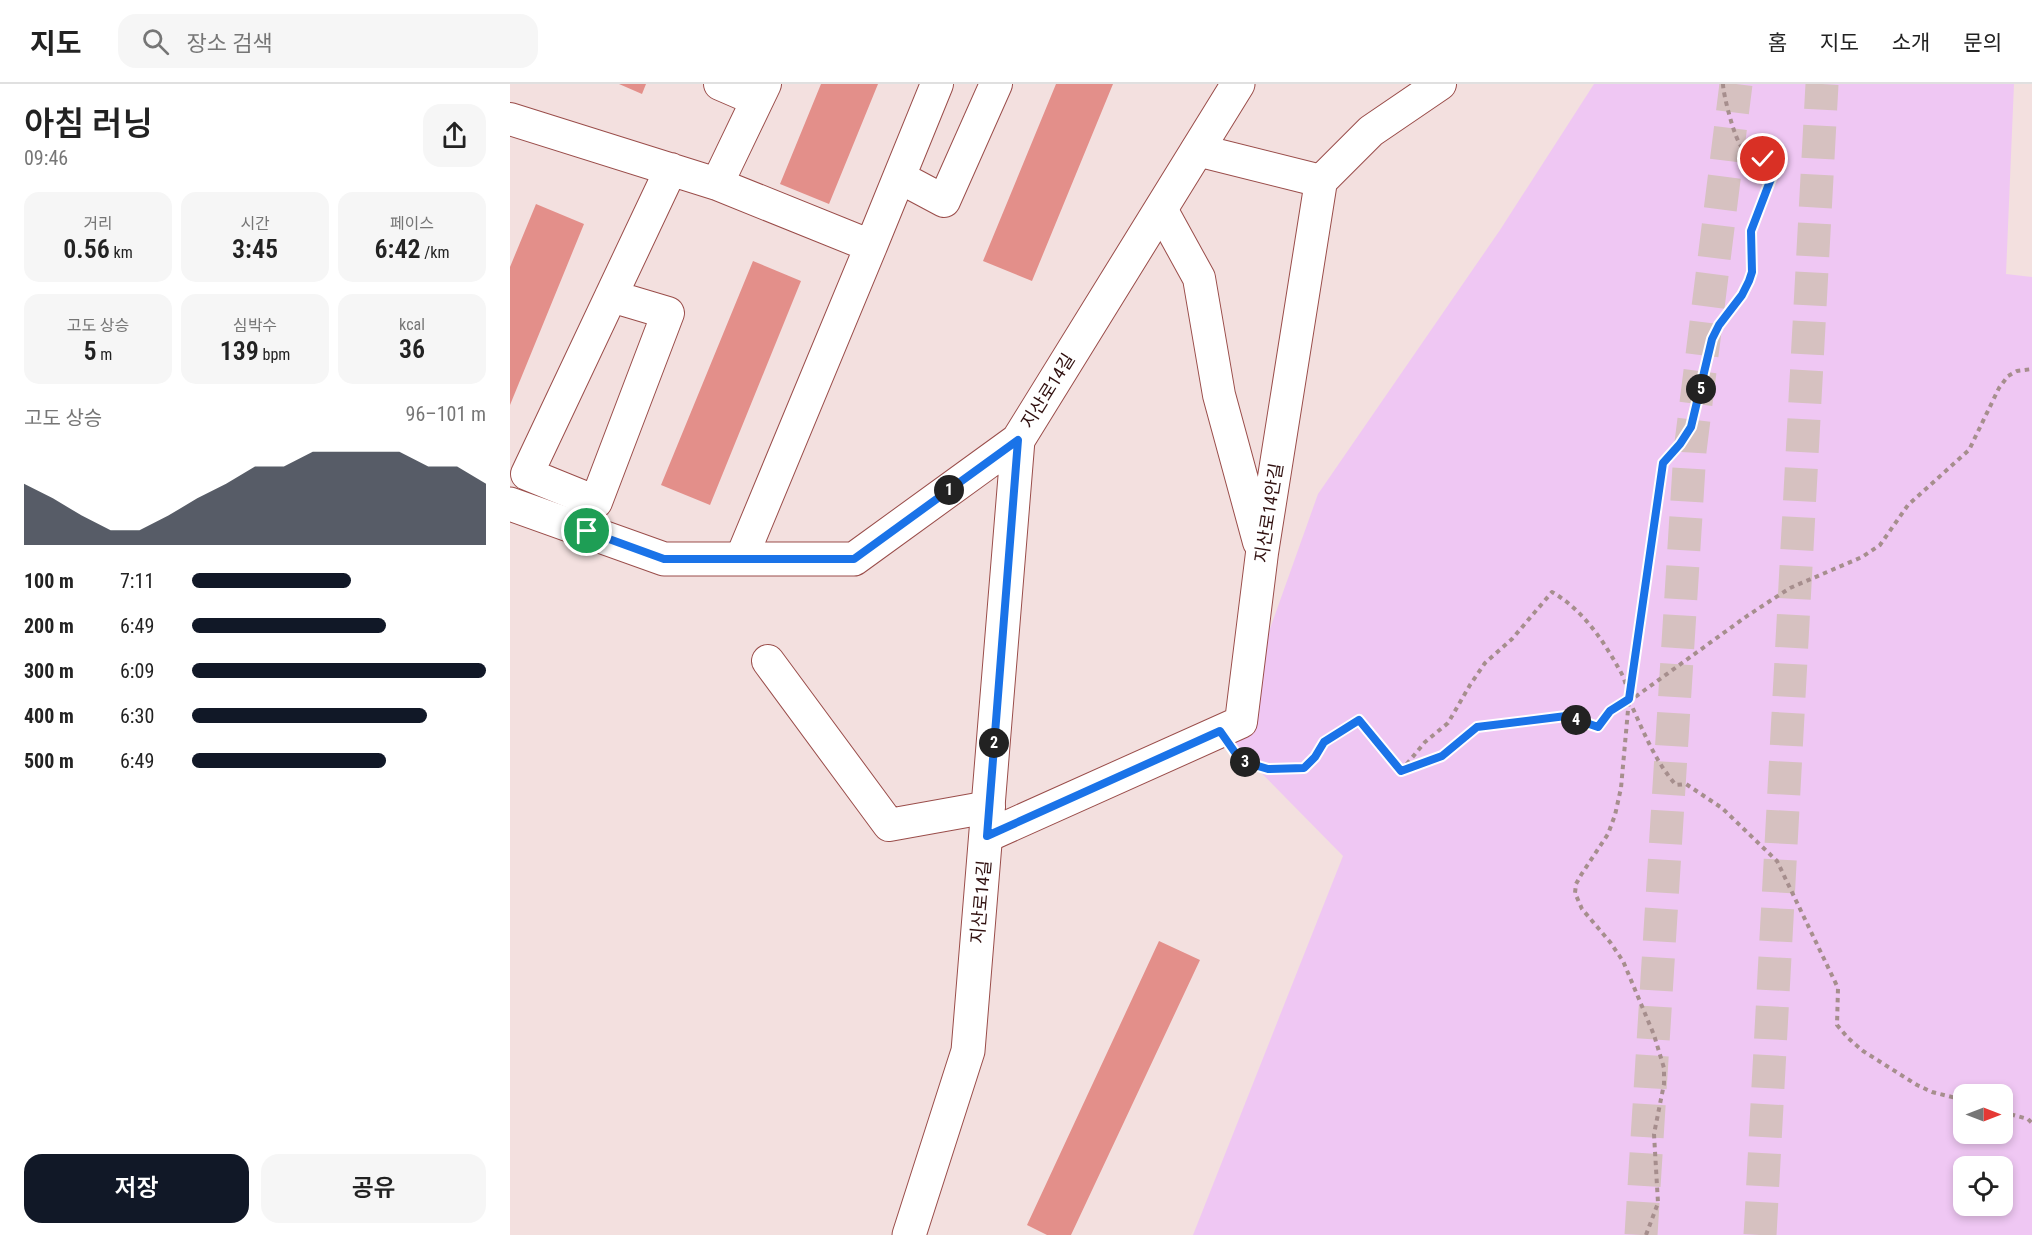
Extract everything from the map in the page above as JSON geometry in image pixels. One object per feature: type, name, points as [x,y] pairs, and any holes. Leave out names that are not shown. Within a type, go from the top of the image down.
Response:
[{"type":"street","points":[[717,184],[761,92],[720,84]]},
{"type":"street","points":[[741,559],[937,84]]},
{"type":"street","points":[[899,177],[944,201],[996,84]]},
{"type":"street","name":"지산로14길","points":[[909,1235],[968,1051],[1018,440],[1238,84]]},
{"type":"street","points":[[1197,150],[1321,182],[1371,131],[1440,84]]},
{"type":"street","points":[[510,119],[717,184],[871,246]]},
{"type":"street","points":[[611,296],[668,314],[596,502],[527,474],[611,296],[671,169]]},
{"type":"street","name":"지산로14안길","points":[[768,661],[889,825],[988,821],[1241,722],[1262,553],[1321,182]]},
{"type":"street","points":[[1161,209],[1199,278],[1219,395],[1262,553]]},
{"type":"street","points":[[510,504],[664,559],[854,559],[1018,440]]},
{"type":"path","points":[[1646,1235],[1658,1203],[1654,1134],[1664,1084],[1664,1068],[1654,1035],[1623,961],[1582,909],[1575,893],[1581,875],[1608,834],[1621,788],[1629,698],[1663,463],[1691,427],[1712,339],[1749,281],[1752,272],[1751,231],[1772,176],[1769,165],[1742,147],[1736,140],[1723,92],[1723,84]]},
{"type":"path","points":[[1401,771],[1442,756],[1477,727],[1566,716],[1598,727],[1610,711],[1629,698],[1631,700],[1747,616],[1790,588],[1862,557],[1880,545],[1908,505],[1969,450],[1999,388],[2008,376],[2017,371],[2032,369]]},
{"type":"path","points":[[1401,771],[1425,742],[1448,723],[1485,663],[1512,639],[1552,592],[1563,598],[1587,620],[1620,671],[1629,698],[1663,770],[1676,785],[1686,784],[1722,807],[1777,861],[1838,988],[1837,1025],[1863,1051],[1917,1085],[1953,1097]]},
{"type":"path","points":[[1220,731],[1241,761],[1268,769],[1304,768],[1315,757],[1324,742],[1359,720],[1401,771]]},
{"type":"path","points":[[2013,1115],[2028,1119],[2032,1123]]},
{"type":"shaded area","points":[[1594,84],[2014,84],[2006,274],[2032,277],[2032,1235],[1193,1235],[1343,856],[1230,741],[1318,494],[1500,230]]},
{"type":"building","points":[[619,84],[646,84],[642,94]]},
{"type":"building","points":[[821,84],[878,84],[829,204],[780,184]]},
{"type":"building","points":[[1056,84],[1113,84],[1032,281],[983,261]]},
{"type":"building","points":[[536,204],[584,224],[510,405],[510,267]]},
{"type":"building","points":[[753,261],[801,281],[710,505],[661,485]]},
{"type":"building","points":[[1159,941],[1200,960],[1071,1235],[1047,1235],[1027,1225]]},
{"type":"tunnel","points":[[1641,1235],[1690,451],[1736,84]]},
{"type":"tunnel","points":[[1760,1235],[1822,84]]},
{"type":"route","points":[[587,531],[664,559],[854,559],[1018,440],[987,836],[1220,731],[1241,761],[1268,769],[1304,768],[1315,757],[1324,742],[1359,720],[1401,771],[1442,756],[1477,727],[1566,716],[1598,727],[1610,711],[1629,699],[1663,463],[1691,427],[1712,339],[1719,325],[1742,295],[1752,272],[1751,231],[1772,176],[1772,168],[1763,159]]}]
